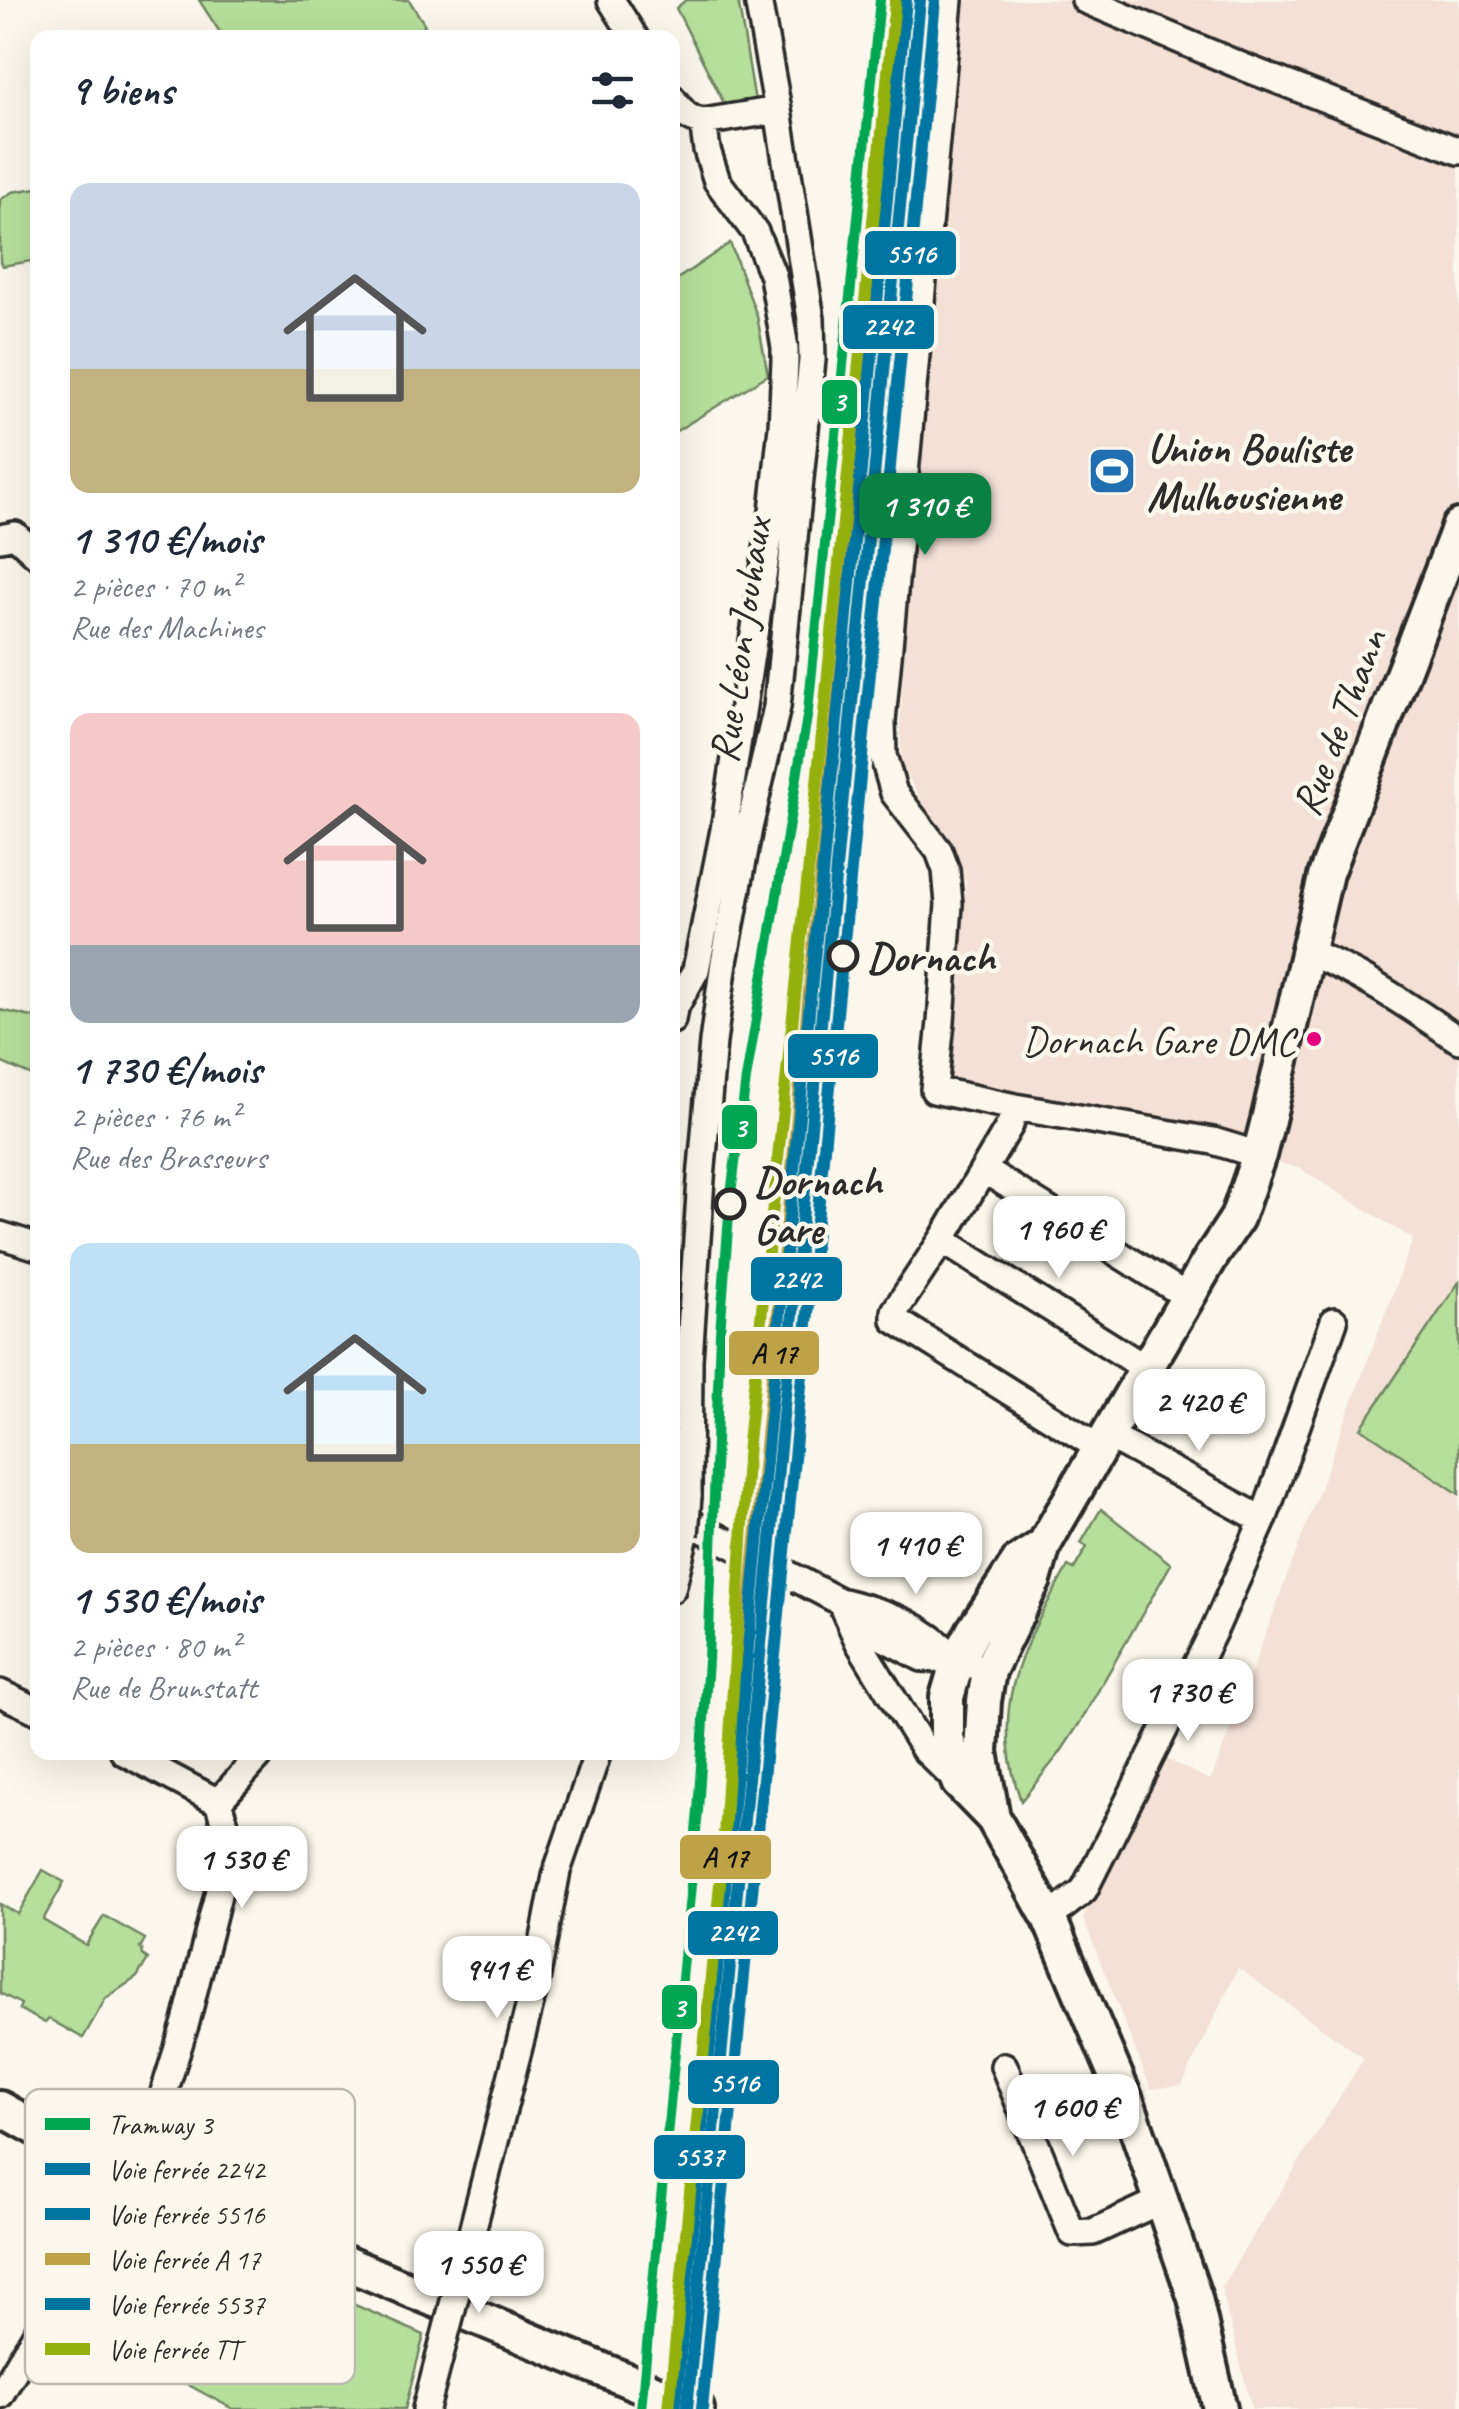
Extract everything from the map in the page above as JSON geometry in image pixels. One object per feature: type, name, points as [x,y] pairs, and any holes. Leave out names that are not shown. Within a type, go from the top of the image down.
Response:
[{"type":"main road","name":"Rue de Thann","points":[[993,1818],[980,1752],[989,1670],[1034,1580],[1044,1545],[1237,1218],[1259,1156],[1326,874],[1459,526]]},
{"type":"main road","name":"Rue de Thann","points":[[958,1782],[946,1737],[947,1697],[958,1660],[1019,1562],[1044,1545]]},
{"type":"main road","points":[[958,1782],[993,1818],[1048,1918],[1130,2107],[1194,2298],[1220,2409]]},
{"type":"main road","points":[[0,2108],[25,2122]]},
{"type":"main road","points":[[355,2267],[697,2409]]},
{"type":"street","points":[[612,0],[630,30]]},
{"type":"street","name":"Rue Léon Jouhaux","points":[[682,1515],[689,1360],[713,1042],[749,828],[777,707],[812,360],[812,319],[758,0]]},
{"type":"street","points":[[950,0],[882,722],[883,755],[894,792],[939,851],[946,870],[949,904],[934,1090],[1212,1142],[1259,1156]]},
{"type":"street","points":[[1085,0],[1459,151]]},
{"type":"street","points":[[680,108],[688,117],[702,122],[778,110]]},
{"type":"street","points":[[680,999],[696,970],[724,830],[773,511],[785,361],[773,276],[754,232],[718,181],[702,122]]},
{"type":"street","points":[[0,538],[15,536],[30,549]]},
{"type":"street","points":[[1308,952],[1344,968],[1459,1040]]},
{"type":"street","points":[[1015,1107],[1010,1125],[895,1312],[895,1320],[1105,1442],[1262,1520]]},
{"type":"street","points":[[984,1170],[1188,1297]]},
{"type":"street","points":[[0,1235],[30,1244]]},
{"type":"street","points":[[942,1240],[1147,1369]]},
{"type":"street","points":[[1048,1918],[1084,1890],[1216,1626],[1262,1520],[1334,1321]]},
{"type":"street","points":[[682,1515],[840,1601],[882,1638],[922,1658],[958,1660],[989,1670]]},
{"type":"street","points":[[840,1601],[858,1644],[924,1749],[958,1782]]},
{"type":"street","points":[[3,1701],[30,1709]]},
{"type":"street","points":[[218,1802],[256,1760]]},
{"type":"street","points":[[426,2409],[536,1980],[557,1871],[595,1760]]},
{"type":"street","points":[[165,2089],[186,2022],[230,1843],[218,1802],[166,1761]]},
{"type":"street","points":[[1004,2066],[1072,2232],[1093,2232],[1162,2200]]},
{"type":"street","points":[[0,2395],[25,2353]]},
{"type":"shaded area","points":[[946,0],[1459,0],[1459,2409],[1252,2409],[1221,2287],[1364,2058],[1238,1968],[1182,2085],[1151,2089],[1083,1918],[1162,1757],[1210,1780],[1214,1772],[1413,1239],[1299,1168],[950,1085],[966,882],[902,766],[900,724]]},
{"type":"green space","points":[[199,0],[409,0],[425,25],[420,30],[218,30]]},
{"type":"green space","points":[[686,0],[738,0],[757,113],[731,117],[676,8]]},
{"type":"green space","points":[[30,189],[30,261],[3,266],[0,200],[12,192]]},
{"type":"green space","points":[[730,243],[757,316],[768,375],[680,429],[680,277]]},
{"type":"green space","points":[[0,1010],[30,1016],[30,1075],[0,1062]]},
{"type":"green space","points":[[1459,1282],[1459,1494],[1361,1428]]},
{"type":"green space","points":[[1101,1509],[1171,1564],[1079,1724],[1021,1801],[1011,1767],[1008,1736],[1015,1678],[1037,1624],[1068,1566],[1074,1569],[1087,1547],[1081,1543]]},
{"type":"green space","points":[[43,1870],[64,1882],[43,1920],[86,1945],[104,1916],[145,1939],[140,1948],[148,1959],[137,1977],[106,1998],[83,2038],[49,2019],[45,2023],[19,2009],[21,2004],[0,1993],[0,1904],[18,1914]]},
{"type":"green space","points":[[355,2305],[424,2335],[405,2409],[233,2409],[187,2384],[355,2384]]},
{"type":"tram line","name":"3","points":[[641,2409],[698,1811],[708,1660],[720,1333],[730,1202],[746,1079],[808,711],[880,0]]},
{"type":"rail line","name":"5537","points":[[675,2409],[906,0]]},
{"type":"rail line","name":"2242","points":[[687,2409],[920,0]]},
{"type":"rail line","name":"TT","points":[[669,2409],[723,1853],[748,1442],[895,1]]},
{"type":"rail line","name":"5516","points":[[702,2409],[935,1]]},
{"type":"transit line","points":[[672,2408],[905,0]]},
{"type":"place","name":"Union Bouliste Mulhousienne","points":[[1112,471]]},
{"type":"place","name":"Dornach","points":[[843,956]]},
{"type":"place","name":"Dornach Gare DMC","points":[[1314,1039]]},
{"type":"place","name":"Dornach Gare","points":[[730,1204]]}]
